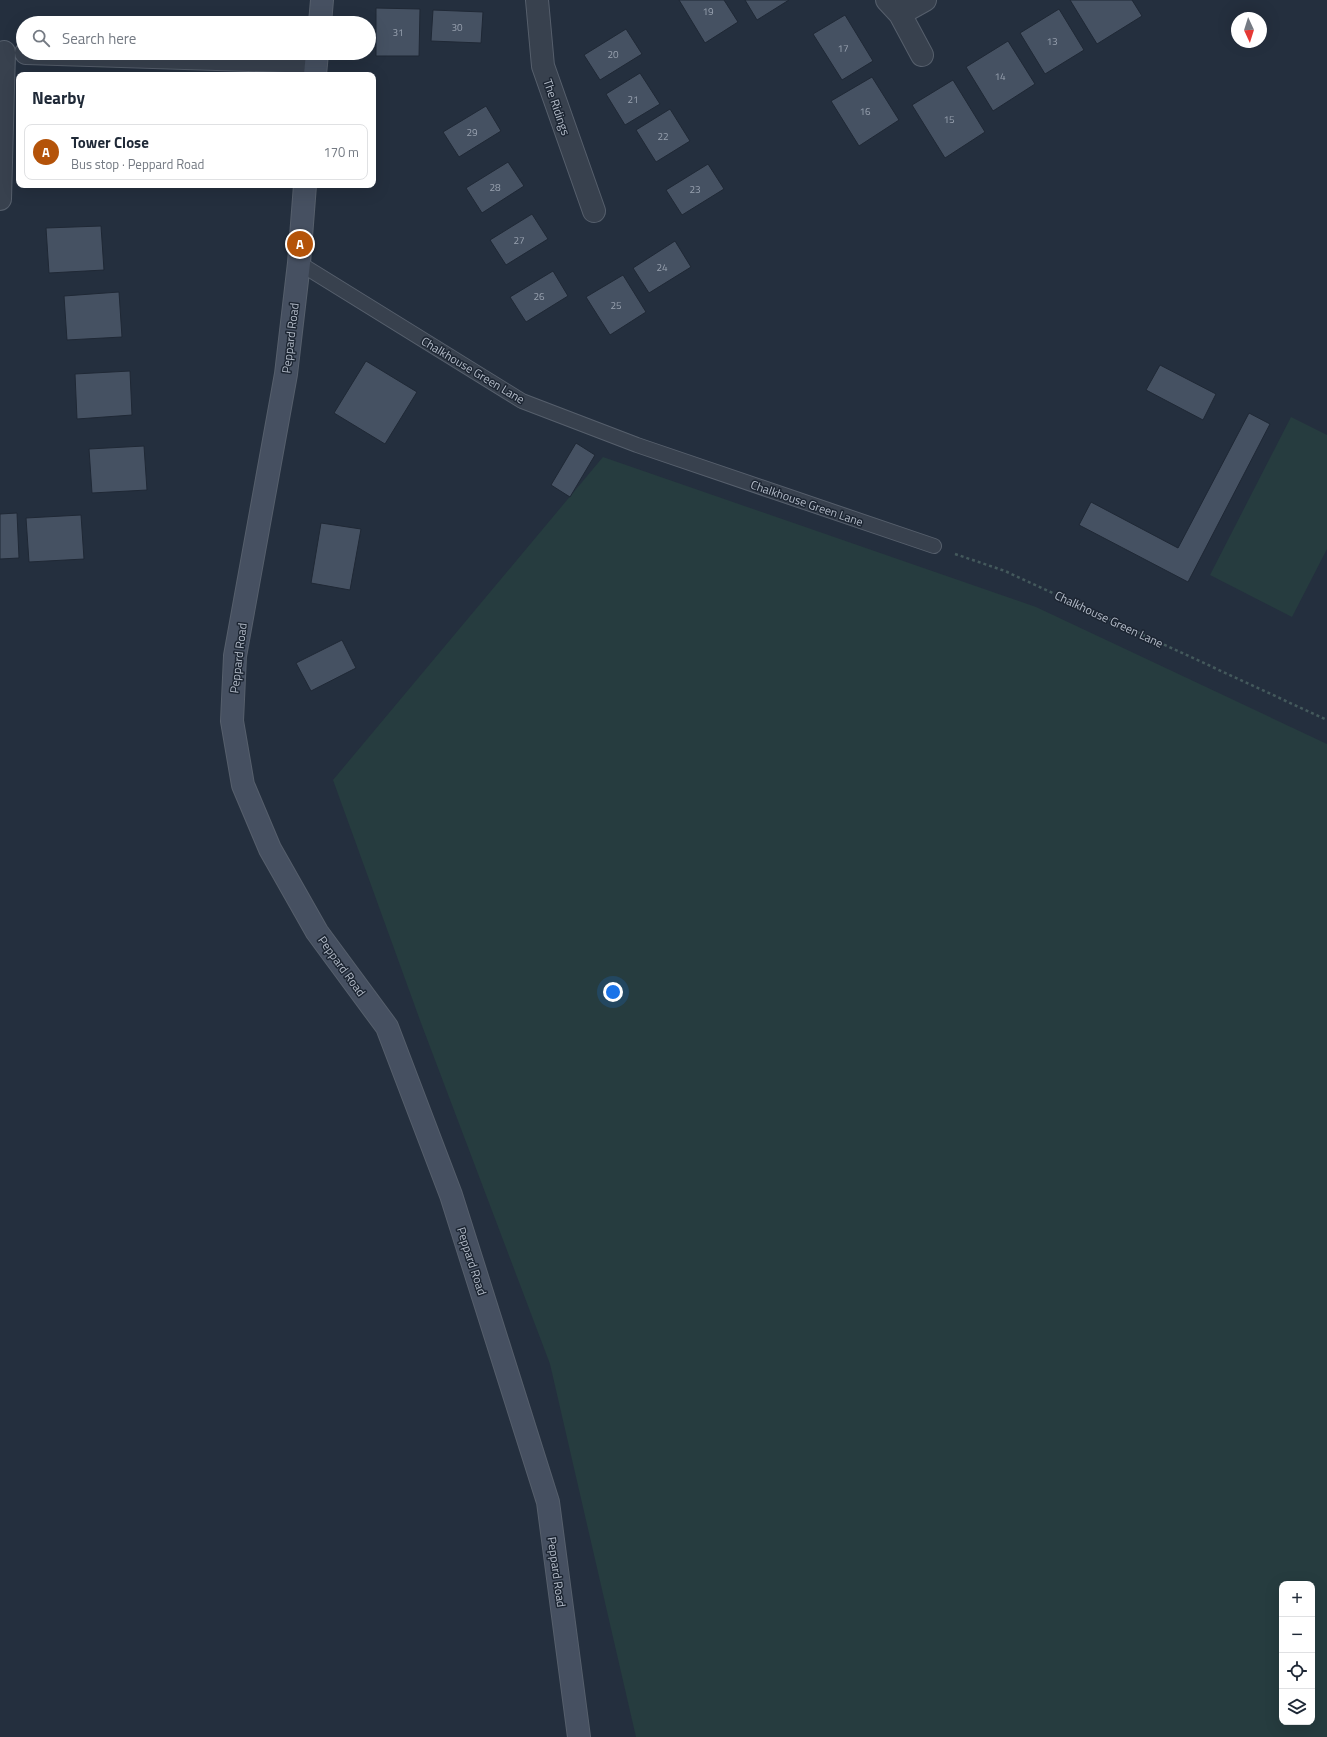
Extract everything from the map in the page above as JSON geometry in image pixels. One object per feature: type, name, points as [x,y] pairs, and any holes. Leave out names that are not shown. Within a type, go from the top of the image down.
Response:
[{"type":"main road","points":[[321,16],[322,0]]},
{"type":"main road","name":"Peppard Road","points":[[305,188],[299,263],[286,374],[235,656],[232,721],[243,785],[270,849],[317,932],[387,1027],[452,1195],[548,1502],[579,1737]]},
{"type":"street","name":"The Ridings","points":[[537,0],[543,66],[594,211]]},
{"type":"street","points":[[922,54],[893,7],[926,0]]},
{"type":"street","points":[[0,199],[13,53]]},
{"type":"street","points":[[225,60],[316,63]]},
{"type":"lane","name":"Chalkhouse Green Lane","points":[[299,263],[522,401],[637,445],[934,546]]},
{"type":"path","name":"Chalkhouse Green Lane","points":[[934,546],[1005,571],[1327,720]]},
{"type":"green space","points":[[1291,417],[1327,435],[1327,549],[1292,617],[1210,575]]},
{"type":"green space","points":[[603,457],[1036,607],[1327,744],[1327,1737],[636,1737],[550,1364],[421,1023],[333,780]]},
{"type":"building","points":[[679,0],[724,0],[738,22],[705,43]]},
{"type":"building","points":[[745,0],[789,0],[757,20]]},
{"type":"building","points":[[1070,0],[1132,0],[1142,16],[1097,44]]},
{"type":"building","points":[[376,8],[420,9],[419,56],[376,56]]},
{"type":"building","points":[[1059,9],[1084,50],[1045,74],[1020,33]]},
{"type":"building","points":[[433,10],[483,12],[481,43],[431,41]]},
{"type":"building","points":[[845,15],[873,61],[842,80],[813,34]]},
{"type":"building","points":[[626,29],[642,54],[600,80],[584,55]]},
{"type":"building","points":[[1008,41],[1035,84],[993,111],[966,67]]},
{"type":"building","points":[[640,73],[660,104],[625,125],[606,94]]},
{"type":"building","points":[[872,77],[899,120],[859,146],[831,101]]},
{"type":"building","points":[[953,80],[985,132],[945,158],[912,105]]},
{"type":"building","points":[[486,106],[501,131],[459,157],[443,132]]},
{"type":"building","points":[[670,109],[690,141],[656,162],[636,130]]},
{"type":"building","points":[[508,162],[524,186],[482,213],[466,188]]},
{"type":"building","points":[[708,164],[724,189],[682,215],[666,190]]},
{"type":"building","points":[[532,214],[548,239],[506,265],[490,240]]},
{"type":"building","points":[[101,226],[104,270],[49,273],[46,228]]},
{"type":"building","points":[[675,241],[691,267],[649,293],[633,268]]},
{"type":"building","points":[[553,271],[568,296],[526,322],[510,297]]},
{"type":"building","points":[[623,275],[646,312],[610,335],[586,297]]},
{"type":"building","points":[[119,292],[122,337],[67,340],[64,296]]},
{"type":"building","points":[[366,361],[417,392],[385,444],[334,413]]},
{"type":"building","points":[[1160,365],[1216,394],[1203,420],[1146,390]]},
{"type":"building","points":[[130,371],[132,415],[77,419],[75,374]]},
{"type":"building","points":[[1249,413],[1270,424],[1188,582],[1079,525],[1091,502],[1178,548]]},
{"type":"building","points":[[576,443],[595,455],[570,497],[551,485]]},
{"type":"building","points":[[144,446],[147,490],[92,493],[89,449]]},
{"type":"building","points":[[17,513],[19,558],[0,559],[0,514]]},
{"type":"building","points":[[81,515],[84,559],[29,562],[26,518]]},
{"type":"building","points":[[321,523],[361,529],[350,590],[311,583]]},
{"type":"building","points":[[342,640],[356,668],[311,691],[296,663]]},
{"type":"place","name":"Tower Close","points":[[300,244]]}]
